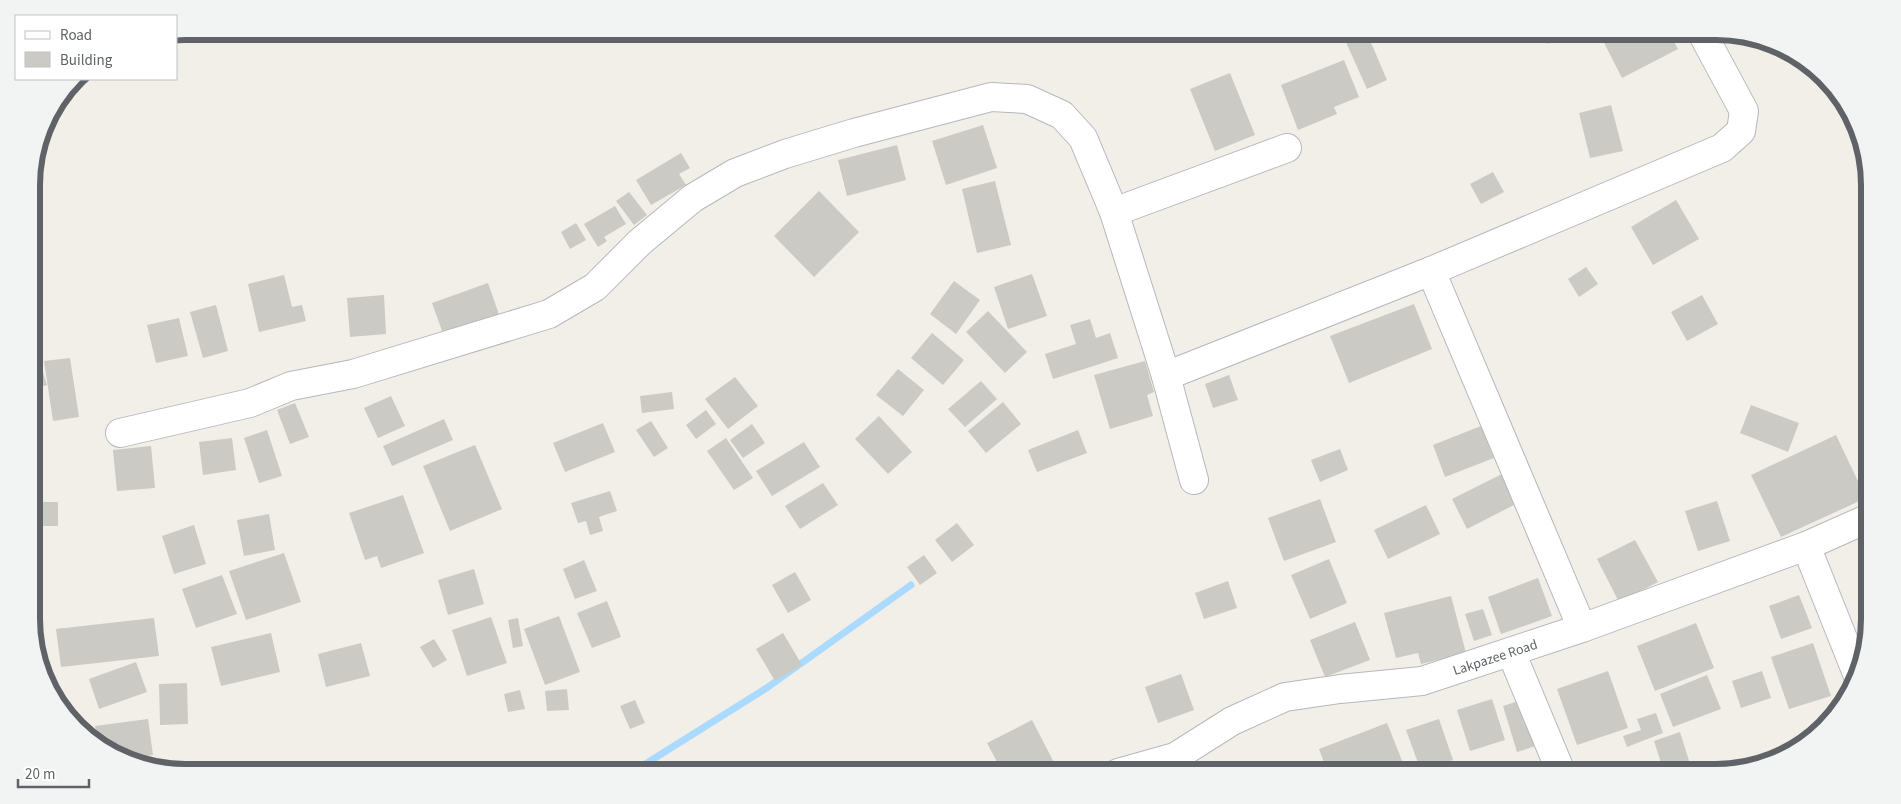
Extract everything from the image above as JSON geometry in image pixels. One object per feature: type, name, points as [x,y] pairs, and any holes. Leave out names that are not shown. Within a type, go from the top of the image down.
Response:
[{"type":"street","points":[[1166,376],[1431,271],[1722,148],[1740,131],[1744,111],[1706,40]]},
{"type":"street","points":[[120,433],[250,403],[291,386],[354,374],[548,314],[595,287],[640,242],[693,198],[735,173],[785,154],[854,132],[991,97],[1027,99],[1062,115],[1084,138],[1114,212],[1166,376],[1194,480]]},
{"type":"street","points":[[1114,212],[1287,148]]},
{"type":"street","points":[[1431,271],[1582,628]]},
{"type":"street","name":"Lakpazee Road","points":[[1148,764],[1175,757],[1232,721],[1285,697],[1340,689],[1422,681],[1582,628],[1806,546],[1861,522]]},
{"type":"street","points":[[1806,546],[1853,664]]},
{"type":"street","points":[[1511,652],[1558,764]]},
{"type":"building","points":[[1345,40],[1370,40],[1387,80],[1367,89]]},
{"type":"building","points":[[1545,40],[1555,40],[1547,44]]},
{"type":"building","points":[[1603,40],[1673,40],[1678,49],[1622,78]]},
{"type":"building","points":[[1344,60],[1359,97],[1334,107],[1337,114],[1298,130],[1281,85]]},
{"type":"building","points":[[1230,73],[1255,135],[1215,151],[1190,89]]},
{"type":"building","points":[[1611,105],[1623,151],[1590,158],[1579,113]]},
{"type":"building","points":[[983,125],[997,168],[946,185],[932,141]]},
{"type":"building","points":[[897,145],[906,180],[847,196],[838,160]]},
{"type":"building","points":[[681,153],[690,168],[679,174],[686,185],[651,205],[636,180]]},
{"type":"building","points":[[1493,172],[1504,192],[1481,204],[1470,184]]},
{"type":"building","points":[[995,181],[1011,245],[977,253],[962,189]]},
{"type":"building","points":[[819,191],[859,232],[814,277],[774,236]]},
{"type":"building","points":[[629,192],[647,215],[634,225],[616,201]]},
{"type":"building","points":[[1676,200],[1699,239],[1653,265],[1631,227]]},
{"type":"building","points":[[615,206],[626,224],[604,237],[607,241],[598,247],[584,224]]},
{"type":"building","points":[[576,223],[586,240],[570,249],[561,232]]},
{"type":"building","points":[[1586,267],[1598,284],[1579,297],[1568,279]]},
{"type":"building","points":[[1032,274],[1047,316],[1008,329],[994,287]]},
{"type":"building","points":[[284,275],[292,307],[302,305],[306,321],[259,332],[248,284]]},
{"type":"building","points":[[954,281],[980,300],[956,334],[930,314]]},
{"type":"building","points":[[488,283],[502,323],[446,342],[432,303]]},
{"type":"building","points":[[384,295],[386,334],[350,337],[347,298]]},
{"type":"building","points":[[1702,295],[1718,324],[1687,341],[1671,312]]},
{"type":"building","points":[[1414,304],[1432,349],[1349,383],[1330,336]]},
{"type":"building","points":[[216,305],[228,351],[203,358],[190,312]]},
{"type":"building","points":[[988,311],[1027,352],[1005,373],[966,332]]},
{"type":"building","points":[[179,318],[188,356],[156,363],[147,325]]},
{"type":"building","points":[[1090,319],[1096,338],[1110,333],[1118,358],[1053,379],[1045,354],[1076,344],[1070,325]]},
{"type":"building","points":[[932,333],[964,360],[943,385],[911,358]]},
{"type":"building","points":[[70,358],[79,417],[53,421],[44,361]]},
{"type":"building","points":[[1145,361],[1154,392],[1147,395],[1153,416],[1110,429],[1094,375]]},
{"type":"building","points":[[40,363],[47,385],[40,387]]},
{"type":"building","points":[[898,369],[924,390],[903,416],[876,395]]},
{"type":"building","points":[[1229,375],[1238,400],[1213,408],[1205,384]]},
{"type":"building","points":[[735,377],[758,406],[728,429],[705,399]]},
{"type":"building","points":[[981,381],[997,399],[965,427],[948,409]]},
{"type":"building","points":[[672,392],[674,409],[642,413],[640,396]]},
{"type":"building","points":[[391,396],[405,426],[378,438],[364,408]]},
{"type":"building","points":[[1003,402],[1021,424],[986,453],[968,431]]},
{"type":"building","points":[[295,403],[309,437],[290,444],[277,410]]},
{"type":"building","points":[[1751,405],[1799,423],[1788,452],[1740,433]]},
{"type":"building","points":[[706,410],[716,424],[696,439],[686,425]]},
{"type":"building","points":[[879,416],[912,452],[888,474],[855,439]]},
{"type":"building","points":[[444,419],[453,440],[392,466],[383,446]]},
{"type":"building","points":[[651,421],[668,448],[654,457],[636,430]]},
{"type":"building","points":[[603,423],[615,452],[565,472],[553,443]]},
{"type":"building","points":[[752,424],[765,443],[743,458],[730,440]]},
{"type":"building","points":[[1481,426],[1494,458],[1445,477],[1433,445]]},
{"type":"building","points":[[267,430],[282,476],[259,483],[244,438]]},
{"type":"building","points":[[1078,430],[1087,453],[1037,472],[1028,450]]},
{"type":"building","points":[[1836,435],[1861,488],[1861,500],[1781,537],[1751,475]]},
{"type":"building","points":[[232,438],[236,470],[203,475],[199,442]]},
{"type":"building","points":[[726,438],[753,478],[734,490],[707,451]]},
{"type":"building","points":[[804,442],[820,467],[772,496],[756,471]]},
{"type":"building","points":[[475,445],[502,509],[450,531],[423,466]]},
{"type":"building","points":[[151,446],[155,488],[117,491],[113,450]]},
{"type":"building","points":[[1340,449],[1348,470],[1320,482],[1311,460]]},
{"type":"building","points":[[1502,474],[1516,504],[1467,529],[1452,499]]},
{"type":"building","points":[[823,483],[838,505],[800,529],[785,506]]},
{"type":"building","points":[[610,491],[617,511],[599,517],[603,531],[590,535],[586,521],[578,523],[571,503]]},
{"type":"building","points":[[403,495],[424,553],[381,568],[377,556],[365,560],[349,513]]},
{"type":"building","points":[[1320,499],[1336,542],[1284,561],[1268,518]]},
{"type":"building","points":[[1717,501],[1730,541],[1698,551],[1685,511]]},
{"type":"building","points":[[40,502],[58,502],[58,526],[40,526]]},
{"type":"building","points":[[1426,505],[1440,534],[1388,559],[1374,530]]},
{"type":"building","points":[[269,514],[275,550],[244,556],[237,520]]},
{"type":"building","points":[[957,523],[974,545],[952,562],[935,540]]},
{"type":"building","points":[[194,525],[206,564],[174,574],[162,536]]},
{"type":"building","points":[[1635,540],[1658,582],[1619,602],[1597,559]]},
{"type":"building","points":[[284,553],[301,602],[246,620],[229,571]]},
{"type":"building","points":[[924,555],[937,573],[920,585],[907,567]]},
{"type":"building","points":[[1329,559],[1347,603],[1310,619],[1291,575]]},
{"type":"building","points":[[584,560],[597,591],[575,599],[563,569]]},
{"type":"building","points":[[474,569],[484,604],[448,615],[438,580]]},
{"type":"building","points":[[795,572],[811,600],[788,613],[772,585]]},
{"type":"building","points":[[222,575],[237,614],[196,628],[182,589]]},
{"type":"building","points":[[1538,578],[1552,616],[1501,634],[1488,597]]},
{"type":"building","points":[[1228,581],[1237,608],[1204,619],[1195,593]]},
{"type":"building","points":[[1799,595],[1812,628],[1781,639],[1769,606]]},
{"type":"building","points":[[1451,596],[1466,653],[1421,664],[1418,653],[1396,658],[1384,613]]},
{"type":"building","points":[[607,601],[621,637],[592,648],[577,613]]},
{"type":"building","points":[[1483,609],[1492,635],[1474,641],[1465,614]]},
{"type":"building","points":[[559,616],[580,672],[545,685],[524,629]]},
{"type":"building","points":[[491,617],[507,663],[467,676],[452,630]]},
{"type":"building","points":[[154,618],[159,656],[61,667],[56,629]]},
{"type":"building","points":[[518,618],[523,646],[513,648],[508,620]]},
{"type":"building","points":[[1355,622],[1370,660],[1325,677],[1310,640]]},
{"type":"building","points":[[1696,623],[1714,668],[1655,691],[1637,646]]},
{"type":"building","points":[[271,633],[280,672],[221,686],[211,647]]},
{"type":"building","points":[[783,633],[802,665],[775,681],[756,649]]},
{"type":"building","points":[[434,639],[447,660],[433,668],[420,647]]},
{"type":"building","points":[[361,643],[370,676],[326,687],[318,654]]},
{"type":"building","points":[[1813,643],[1831,696],[1789,709],[1771,657]]},
{"type":"building","points":[[136,662],[147,692],[99,709],[89,679]]},
{"type":"building","points":[[1608,671],[1628,728],[1577,745],[1557,689]]},
{"type":"building","points":[[1762,671],[1771,698],[1741,708],[1732,681]]},
{"type":"building","points":[[1181,674],[1194,710],[1158,723],[1145,687]]},
{"type":"building","points":[[1707,675],[1721,709],[1673,727],[1660,694]]},
{"type":"building","points":[[187,683],[188,724],[160,725],[159,684]]},
{"type":"building","points":[[567,689],[569,710],[547,711],[545,691]]},
{"type":"building","points":[[520,690],[525,709],[508,712],[504,694]]},
{"type":"building","points":[[1492,699],[1505,740],[1470,751],[1457,710]]},
{"type":"building","points":[[1525,699],[1539,745],[1517,752],[1503,706]]},
{"type":"building","points":[[635,700],[645,723],[630,729],[620,706]]},
{"type":"building","points":[[1656,713],[1663,733],[1627,747],[1623,736],[1641,730],[1637,719]]},
{"type":"building","points":[[148,719],[153,755],[140,757],[112,745],[96,733],[95,726]]},
{"type":"building","points":[[1439,719],[1453,760],[1441,764],[1418,764],[1406,730]]},
{"type":"building","points":[[1032,720],[1055,764],[998,764],[987,743]]},
{"type":"building","points":[[1387,723],[1403,764],[1325,764],[1319,749]]},
{"type":"building","points":[[1680,732],[1690,764],[1661,764],[1654,741]]},
{"type":"waterway","points":[[645,764],[768,687],[911,585]]}]
